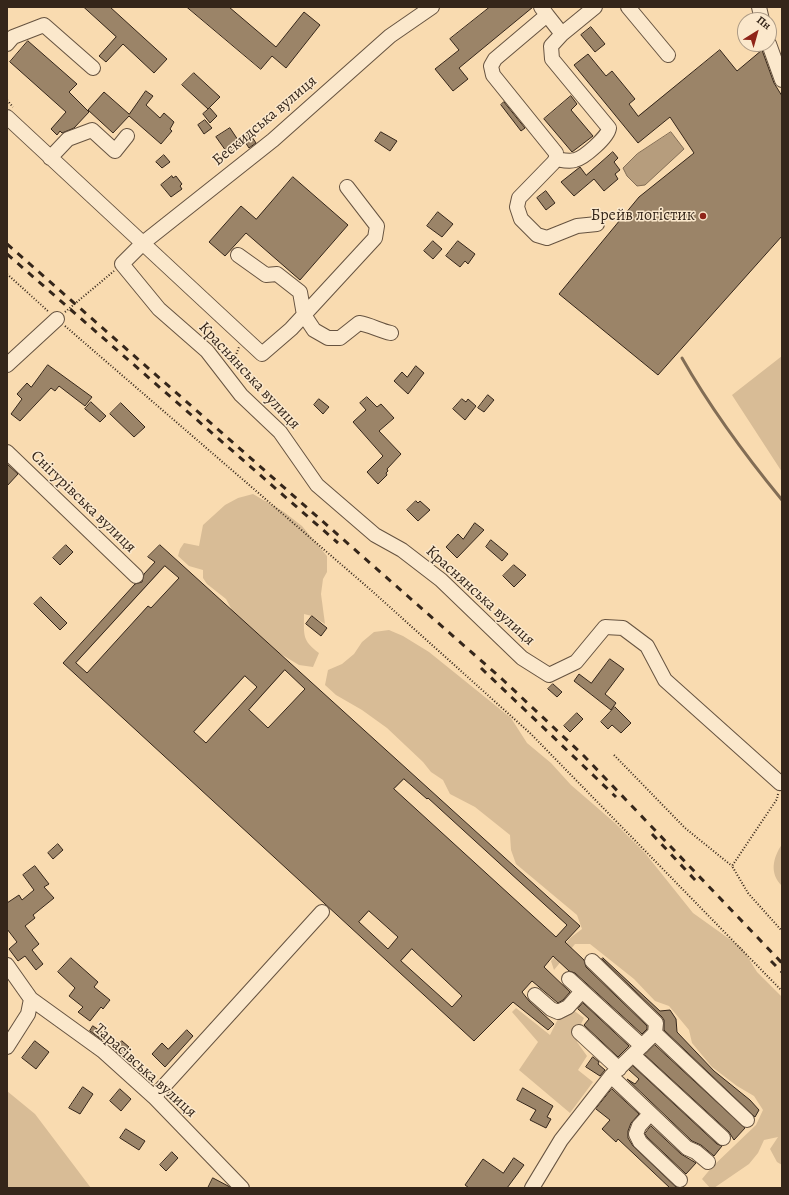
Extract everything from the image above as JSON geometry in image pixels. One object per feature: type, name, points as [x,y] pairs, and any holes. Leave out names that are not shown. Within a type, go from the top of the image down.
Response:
[{"type":"street","name":"Бескидська вулиця","points":[[122,264],[143,243],[273,140],[390,36],[432,7]]},
{"type":"street","points":[[556,159],[568,161],[578,159],[606,137],[609,128],[552,59],[551,46],[562,34],[594,7]]},
{"type":"street","points":[[628,7],[668,55]]},
{"type":"street","points":[[562,34],[544,11],[495,59],[491,66],[493,75],[554,148],[556,153],[556,159],[519,198],[517,207],[519,215],[534,232],[543,238],[551,238],[577,226],[597,224]]},
{"type":"street","points":[[7,44],[13,37],[44,25],[93,68]]},
{"type":"street","points":[[772,52],[782,80]]},
{"type":"street","points":[[7,117],[262,354],[292,329],[304,314],[375,238],[377,226],[347,186]]},
{"type":"street","points":[[50,158],[68,139],[92,130],[115,151],[127,136]]},
{"type":"street","points":[[238,255],[266,275],[277,274],[300,292],[304,314],[314,330],[328,338],[340,338],[359,323],[368,324],[384,332],[391,333]]},
{"type":"street","name":"Краснянська вулиця","points":[[122,264],[159,309],[207,351],[241,395],[280,432],[317,485],[374,534],[402,550],[441,580],[522,658],[549,675],[576,662],[605,627],[624,628],[647,646],[665,680],[781,782]]},
{"type":"street","points":[[7,365],[57,320]]},
{"type":"street","name":"Снігурівська вулиця","points":[[7,452],[136,576]]},
{"type":"street","points":[[154,1097],[322,912]]},
{"type":"street","points":[[532,1188],[561,1140],[615,1073],[655,1033],[656,1022],[592,961]]},
{"type":"street","name":"Тарасівська вулиця","points":[[7,965],[31,999],[103,1051],[154,1097],[242,1188]]},
{"type":"street","points":[[568,979],[582,991],[637,1051],[723,1138]]},
{"type":"street","points":[[535,995],[551,1009],[558,1012],[568,1007],[582,991]]},
{"type":"street","points":[[7,1047],[28,1014],[31,999]]},
{"type":"street","points":[[579,1032],[650,1114],[688,1148],[696,1152],[708,1162]]},
{"type":"street","points":[[655,1033],[747,1120]]},
{"type":"street","points":[[650,1114],[639,1126],[636,1134],[640,1142],[680,1180]]},
{"type":"path","points":[[57,320],[69,308],[122,264]]},
{"type":"path","points":[[7,274],[57,320],[366,586],[531,734],[782,991]]},
{"type":"path","points":[[227,377],[242,336]]},
{"type":"path","points":[[614,755],[685,828],[732,866],[748,893],[782,932]]},
{"type":"path","points":[[732,866],[777,799],[781,782]]},
{"type":"shaded area","points":[[671,132],[684,149],[645,185],[637,186],[627,176],[623,168],[637,154]]},
{"type":"shaded area","points":[[782,356],[782,472],[732,395]]},
{"type":"shaded area","points":[[253,494],[284,512],[302,526],[327,556],[327,572],[323,579],[321,594],[325,624],[312,616],[304,614],[305,637],[309,645],[319,653],[313,667],[299,665],[274,650],[233,612],[226,599],[207,584],[203,578],[203,570],[189,566],[178,556],[184,543],[199,546],[203,525],[225,505],[238,498]]},
{"type":"shaded area","points":[[389,630],[403,636],[429,652],[511,718],[527,743],[551,763],[571,785],[615,823],[645,853],[693,913],[742,948],[757,972],[782,997],[782,1165],[777,1162],[770,1149],[778,1137],[764,1140],[758,1153],[749,1164],[714,1188],[710,1188],[702,1179],[712,1167],[756,1125],[763,1110],[754,1096],[737,1086],[712,1067],[692,1043],[689,1030],[669,1006],[655,1001],[634,979],[590,944],[575,944],[554,970],[551,961],[570,938],[582,929],[577,915],[516,864],[511,850],[510,835],[475,807],[450,794],[443,780],[431,772],[423,762],[387,728],[362,710],[336,695],[325,685],[328,670],[342,664],[354,654],[362,642],[374,632]]},
{"type":"shaded area","points":[[782,844],[782,886],[775,876],[774,865],[776,855]]},
{"type":"shaded area","points":[[516,1008],[550,1035],[559,1017],[573,1010],[584,1018],[580,1026],[583,1034],[577,1042],[587,1056],[578,1070],[593,1082],[570,1113],[519,1070],[538,1042],[512,1012]]},
{"type":"shaded area","points":[[7,1091],[35,1114],[91,1188],[7,1188]]},
{"type":"building","points":[[84,7],[110,7],[167,59],[154,73],[123,44],[106,62],[99,56],[116,37]]},
{"type":"building","points":[[187,7],[229,7],[276,47],[304,12],[320,25],[286,68],[272,56],[261,69]]},
{"type":"building","points":[[490,7],[533,7],[459,68],[468,79],[453,91],[435,69],[459,50],[450,39]]},
{"type":"building","points":[[591,27],[605,44],[595,52],[581,35]]},
{"type":"building","points":[[28,41],[77,84],[69,92],[89,112],[74,128],[62,133],[60,131],[57,135],[51,129],[66,112],[10,62]]},
{"type":"building","name":"Брейв логістик","points":[[720,50],[737,71],[760,52],[763,52],[774,83],[782,96],[782,236],[658,375],[559,294],[639,197],[694,153],[670,117],[638,143],[574,65],[588,54],[606,76],[612,71],[635,99],[629,104],[638,116]]},
{"type":"building","points":[[194,73],[220,97],[208,109],[182,85]]},
{"type":"building","points":[[146,91],[153,96],[146,105],[160,118],[164,113],[174,122],[170,129],[172,131],[161,144],[129,116],[113,133],[88,110],[104,92],[129,114]]},
{"type":"building","points":[[571,96],[577,104],[571,110],[593,136],[572,152],[544,119]]},
{"type":"building","points":[[504,102],[525,128],[521,131],[501,105]]},
{"type":"building","points":[[210,108],[217,116],[210,123],[203,114]]},
{"type":"building","points":[[205,120],[212,128],[204,134],[198,125]]},
{"type":"building","points":[[230,128],[242,146],[233,152],[230,148],[226,151],[216,137]]},
{"type":"building","points":[[381,132],[397,141],[390,151],[375,141]]},
{"type":"building","points":[[250,134],[256,143],[249,148],[243,139]]},
{"type":"building","points":[[613,152],[618,158],[614,162],[620,170],[615,174],[618,179],[604,191],[594,179],[574,196],[561,182],[580,167],[586,175]]},
{"type":"building","points":[[164,155],[170,162],[162,168],[156,162]]},
{"type":"building","points":[[172,176],[173,178],[176,176],[182,184],[180,186],[182,189],[171,197],[161,185]]},
{"type":"building","points":[[293,177],[348,225],[300,280],[246,233],[225,256],[209,242],[241,206],[256,219]]},
{"type":"building","points":[[546,191],[555,203],[546,210],[537,198]]},
{"type":"building","points":[[438,212],[453,224],[442,237],[427,226]]},
{"type":"building","points":[[433,241],[442,249],[433,259],[424,251]]},
{"type":"building","points":[[458,241],[475,254],[468,264],[465,261],[460,267],[446,256]]},
{"type":"building","points":[[48,365],[92,397],[85,406],[59,386],[55,391],[51,388],[20,421],[11,414],[22,399],[17,394],[27,383],[31,387]]},
{"type":"building","points":[[416,366],[424,373],[408,394],[394,381],[402,372],[407,377]]},
{"type":"building","points":[[488,395],[494,400],[484,412],[478,408]]},
{"type":"building","points":[[367,397],[377,407],[381,404],[394,418],[379,431],[401,454],[387,469],[387,475],[378,484],[367,472],[383,456],[353,422],[366,410],[360,403]]},
{"type":"building","points":[[319,399],[329,407],[323,414],[314,405]]},
{"type":"building","points":[[462,399],[466,402],[468,399],[476,406],[465,420],[453,409]]},
{"type":"building","points":[[91,402],[106,416],[100,422],[85,409]]},
{"type":"building","points":[[121,403],[145,427],[134,437],[110,414]]},
{"type":"building","points":[[7,464],[18,474],[7,486]]},
{"type":"building","points":[[416,501],[418,503],[420,501],[430,510],[418,521],[407,510]]},
{"type":"building","points":[[475,523],[484,530],[457,558],[446,547],[458,534],[463,539]]},
{"type":"building","points":[[491,540],[508,554],[502,561],[486,547]]},
{"type":"building","points":[[66,545],[73,552],[60,565],[53,558]]},
{"type":"building","points":[[160,545],[580,926],[565,942],[584,960],[586,967],[647,1026],[647,1029],[642,1034],[575,973],[569,971],[553,956],[544,967],[570,992],[558,1003],[532,981],[522,992],[529,1001],[554,1024],[548,1030],[513,1002],[474,1041],[63,663],[135,584],[142,582],[144,574],[155,562],[148,557]],"holes":[[[165,566],[179,578],[151,608],[148,606],[87,673],[76,663]],[[285,670],[305,689],[268,728],[249,710]],[[245,676],[257,687],[206,743],[194,732]],[[404,779],[427,799],[428,798],[567,925],[556,937],[394,789]],[[369,911],[398,937],[388,949],[359,922]],[[412,949],[462,996],[452,1007],[401,961]]]},
{"type":"building","points":[[514,565],[526,575],[514,587],[503,576]]},
{"type":"building","points":[[41,597],[67,623],[60,630],[34,604]]},
{"type":"building","points":[[312,616],[327,628],[321,636],[306,624]]},
{"type":"building","points":[[610,659],[624,669],[605,694],[616,703],[611,710],[574,681],[579,674],[591,683]]},
{"type":"building","points":[[553,684],[562,692],[557,697],[548,689]]},
{"type":"building","points":[[615,707],[631,723],[621,733],[612,725],[608,729],[601,722]]},
{"type":"building","points":[[577,713],[583,719],[570,732],[564,726]]},
{"type":"building","points":[[58,844],[63,850],[53,859],[48,853]]},
{"type":"building","points":[[35,866],[49,884],[44,887],[54,898],[33,915],[35,918],[25,926],[39,944],[32,950],[43,964],[36,970],[25,956],[18,961],[9,949],[17,942],[7,929],[7,903],[19,895],[22,900],[34,890],[23,875]]},
{"type":"building","points":[[71,958],[98,982],[94,987],[110,1000],[103,1009],[101,1007],[90,1021],[78,1012],[83,1007],[69,996],[75,988],[58,972]]},
{"type":"building","points":[[603,958],[660,1011],[670,1010],[676,1019],[677,1032],[714,1071],[750,1100],[759,1110],[755,1117],[664,1030],[664,1020],[662,1017],[602,959]]},
{"type":"building","points":[[583,1003],[629,1046],[618,1057],[584,1025],[589,1019],[578,1009]]},
{"type":"building","points":[[93,1026],[106,1035],[102,1040],[90,1031]]},
{"type":"building","points":[[187,1030],[193,1036],[165,1067],[152,1054],[162,1043],[168,1049]]},
{"type":"building","points":[[35,1041],[49,1052],[36,1069],[22,1058]]},
{"type":"building","points":[[122,1041],[129,1047],[121,1056],[114,1050]]},
{"type":"building","points":[[655,1045],[745,1128],[734,1140],[729,1132],[645,1055]]},
{"type":"building","points":[[593,1057],[605,1070],[600,1076],[586,1067]]},
{"type":"building","points":[[633,1066],[717,1144],[722,1146],[714,1156],[701,1145],[692,1141],[627,1079],[635,1084],[639,1079],[629,1070]]},
{"type":"building","points":[[83,1087],[93,1094],[80,1114],[69,1108]]},
{"type":"building","points":[[523,1088],[553,1106],[547,1117],[551,1119],[546,1128],[530,1120],[536,1110],[517,1100]]},
{"type":"building","points":[[120,1089],[131,1099],[121,1111],[110,1101]]},
{"type":"building","points":[[612,1089],[639,1114],[631,1123],[628,1131],[628,1138],[633,1146],[677,1188],[670,1188],[618,1139],[616,1142],[602,1129],[610,1120],[596,1109]]},
{"type":"building","points":[[651,1126],[681,1154],[696,1163],[686,1174],[647,1137],[645,1134]]},
{"type":"building","points":[[126,1129],[145,1141],[139,1150],[120,1138]]},
{"type":"building","points":[[172,1152],[178,1158],[166,1171],[160,1165]]},
{"type":"building","points":[[514,1158],[524,1165],[507,1188],[469,1188],[465,1185],[483,1159],[503,1173]]},
{"type":"building","points":[[213,1178],[230,1187],[230,1188],[208,1188]]},
{"type":"waterway","points":[[682,358],[729,431],[782,500]]},
{"type":"railway","points":[[7,244],[502,679],[584,756],[782,963]]},
{"type":"railway","points":[[7,254],[338,543]]},
{"type":"railway","points":[[481,668],[616,797]]},
{"type":"railway","points":[[652,834],[697,882]]},
{"type":"railway","points":[[771,961],[782,972]]},
{"type":"place","name":"Брейв логістик","points":[[703,216]]}]
